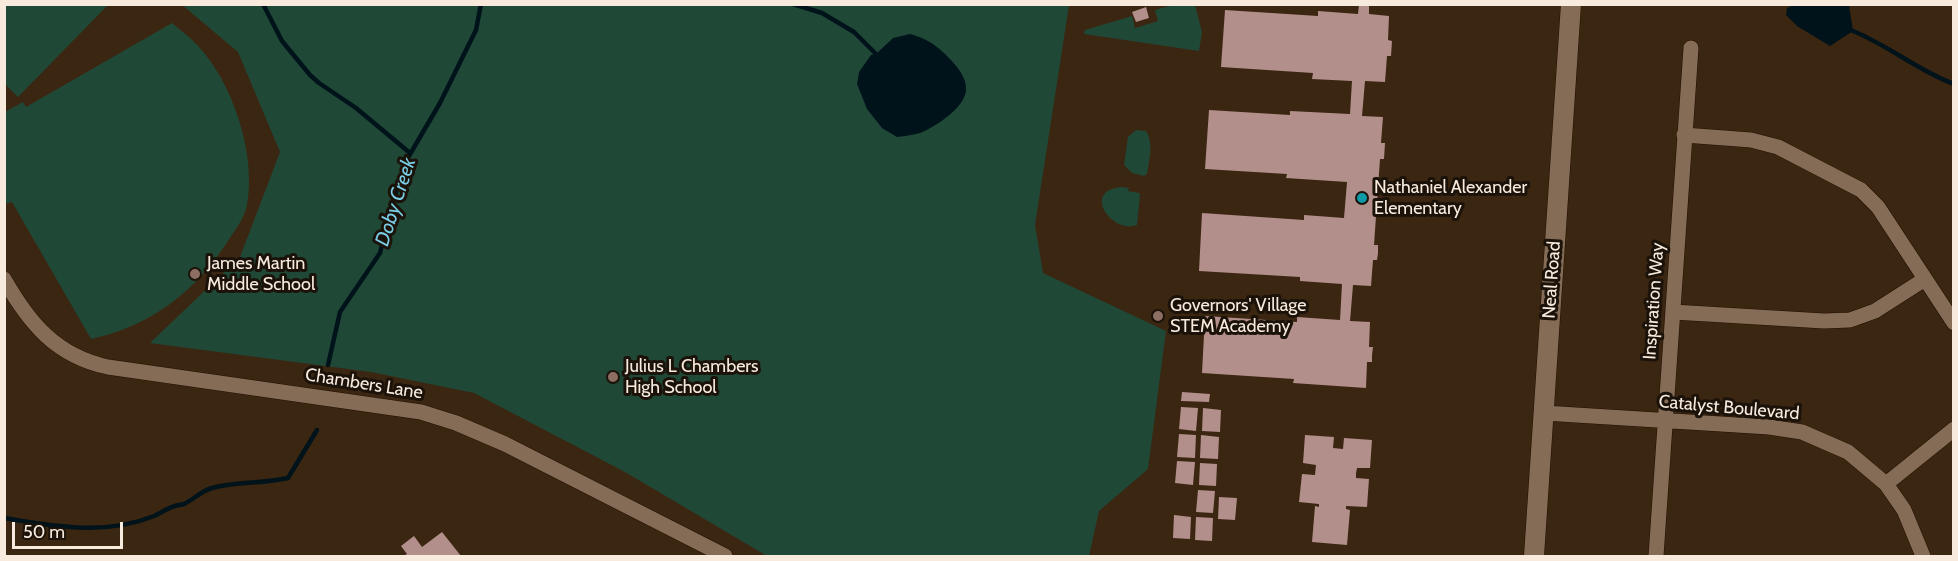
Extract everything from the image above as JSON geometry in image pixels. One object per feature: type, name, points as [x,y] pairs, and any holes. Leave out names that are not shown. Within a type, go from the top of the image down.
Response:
[{"type":"street","name":"Neal Road","points":[[1534,556],[1571,4]]},
{"type":"street","name":"Inspiration Way","points":[[1656,556],[1691,48]]},
{"type":"street","points":[[1684,135],[1751,140],[1778,147],[1861,190],[1878,207],[1953,323]]},
{"type":"street","name":"Chambers Lane","points":[[4,279],[27,315],[42,333],[69,353],[88,361],[131,370],[389,406],[436,416],[476,430],[505,444],[725,556]]},
{"type":"street","points":[[1672,312],[1824,321],[1850,320],[1875,311],[1925,279]]},
{"type":"street","name":"Catalyst Boulevard","points":[[1544,413],[1769,427],[1802,432],[1848,452],[1886,484],[1904,510],[1923,556]]},
{"type":"street","points":[[1886,484],[1953,429]]},
{"type":"green space","points":[[181,4],[1069,5],[1035,225],[1043,273],[1166,331],[1148,469],[1099,511],[1089,556],[767,556],[625,472],[474,393],[371,372],[150,343],[240,257],[280,152],[238,52]]},
{"type":"green space","points":[[4,5],[108,5],[18,97],[5,84]]},
{"type":"green space","points":[[1173,5],[1195,5],[1202,32],[1199,51],[1084,34],[1085,30],[1132,16],[1135,28],[1158,21],[1155,10]]},
{"type":"green space","points":[[172,23],[205,54],[216,69],[234,105],[246,146],[249,186],[246,210],[237,228],[215,259],[186,291],[152,316],[113,333],[91,339],[12,202],[5,204],[5,112],[23,102],[26,107]]},
{"type":"green space","points":[[1136,130],[1146,131],[1150,141],[1149,163],[1147,174],[1144,176],[1132,173],[1124,165],[1128,137]]},
{"type":"green space","points":[[1123,187],[1140,195],[1137,225],[1118,224],[1104,210],[1102,203],[1104,195],[1110,190]]},
{"type":"shaded area","points":[[1794,5],[1849,5],[1853,31],[1830,46],[1797,26],[1786,15],[1787,8]]},
{"type":"shaded area","points":[[910,34],[926,40],[945,54],[961,72],[966,90],[955,110],[941,122],[920,133],[897,137],[882,128],[867,109],[857,84],[859,72],[871,55],[876,54],[893,38]]},
{"type":"building","name":"Nathaniel Alexander Elementary","points":[[1359,4],[1369,4],[1369,14],[1389,16],[1388,40],[1392,41],[1391,56],[1387,56],[1385,82],[1365,81],[1362,116],[1383,117],[1381,143],[1385,143],[1384,159],[1380,159],[1374,245],[1378,245],[1377,260],[1373,260],[1371,286],[1353,285],[1350,321],[1370,322],[1369,347],[1373,347],[1372,362],[1367,362],[1366,388],[1293,383],[1294,379],[1202,373],[1205,316],[1297,322],[1297,317],[1340,320],[1342,284],[1300,281],[1300,277],[1199,271],[1202,213],[1304,220],[1304,215],[1344,218],[1347,182],[1286,178],[1287,174],[1205,169],[1209,110],[1290,115],[1290,111],[1350,114],[1352,81],[1312,79],[1313,73],[1221,67],[1225,10],[1318,16],[1318,11],[1358,14]]},
{"type":"building","points":[[1146,7],[1149,18],[1136,22],[1132,12]]},
{"type":"building","points":[[1182,392],[1210,394],[1209,402],[1181,401]]},
{"type":"building","points":[[1181,407],[1198,408],[1196,431],[1179,429]]},
{"type":"building","points":[[1203,408],[1221,410],[1220,432],[1202,431]]},
{"type":"building","points":[[1179,434],[1196,435],[1195,458],[1177,457]]},
{"type":"building","points":[[1201,435],[1219,437],[1218,459],[1200,458]]},
{"type":"building","points":[[1305,435],[1334,437],[1333,448],[1343,449],[1344,438],[1372,440],[1370,468],[1357,468],[1356,473],[1356,478],[1369,479],[1367,507],[1346,506],[1346,509],[1350,510],[1347,545],[1312,542],[1315,506],[1319,507],[1319,504],[1299,502],[1302,474],[1315,475],[1316,465],[1303,463]]},
{"type":"building","points":[[1177,461],[1195,462],[1193,485],[1175,483]]},
{"type":"building","points":[[1200,463],[1217,464],[1216,486],[1199,485]]},
{"type":"building","points":[[1198,490],[1215,491],[1213,513],[1196,512]]},
{"type":"building","points":[[1219,497],[1237,498],[1235,520],[1218,519]]},
{"type":"building","points":[[1174,515],[1191,517],[1190,539],[1173,538]]},
{"type":"building","points":[[1196,517],[1213,518],[1212,541],[1195,540]]},
{"type":"building","points":[[442,532],[461,556],[403,556],[407,554],[401,546],[414,536],[422,547]]},
{"type":"waterway","points":[[263,4],[282,41],[310,75],[356,108],[410,153]]},
{"type":"waterway","name":"Doby Creek","points":[[328,365],[340,312],[380,253],[406,161],[440,103],[476,30],[481,4]]},
{"type":"waterway","points":[[793,4],[822,13],[854,32],[878,56]]},
{"type":"waterway","points":[[1848,29],[1954,84]]},
{"type":"waterway","name":"Doby Creek","points":[[4,518],[79,528],[98,528],[136,522],[184,504],[212,488],[288,478],[317,430]]},
{"type":"place","name":"Nathaniel Alexander Elementary","points":[[1362,198]]},
{"type":"place","name":"James Martin Middle School","points":[[195,274]]},
{"type":"place","name":"Governors' Village STEM Academy","points":[[1158,316]]},
{"type":"place","name":"Julius L Chambers High School","points":[[613,377]]}]
